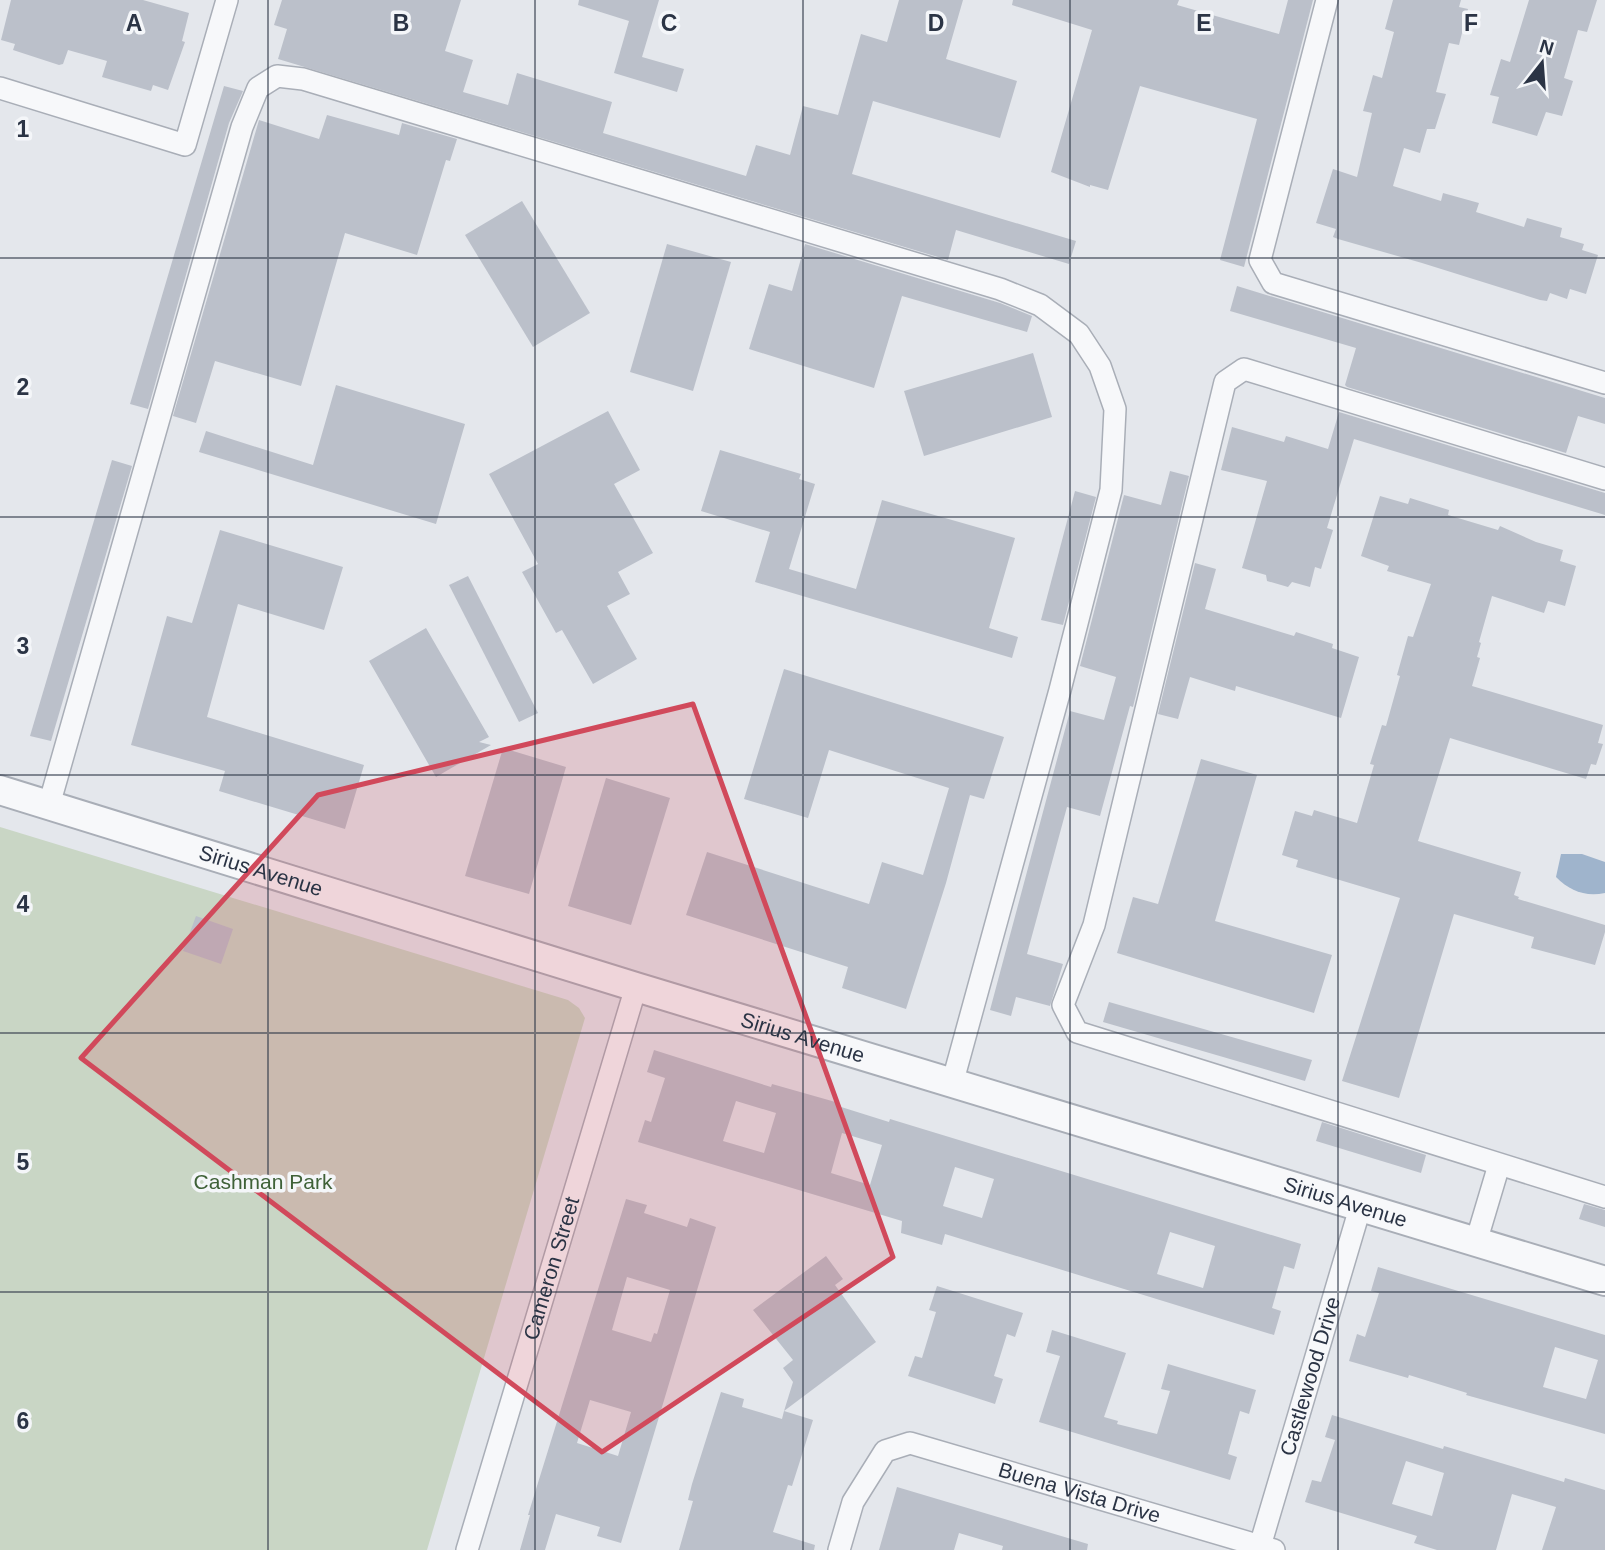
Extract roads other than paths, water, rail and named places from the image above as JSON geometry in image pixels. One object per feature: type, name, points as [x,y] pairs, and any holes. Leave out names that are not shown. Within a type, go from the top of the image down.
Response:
[{"type":"street","points":[[0,88],[185,145],[227,0]]},
{"type":"street","points":[[1327,0],[1260,260],[1273,283],[1605,383]]},
{"type":"street","points":[[49,805],[242,127],[258,89],[277,76],[303,79],[1000,289],[1040,305],[1079,334],[1100,366],[1115,409],[1111,490],[1060,690],[952,1084]]},
{"type":"street","points":[[1605,479],[1244,369],[1225,382],[1094,925],[1063,1005],[1077,1032],[1605,1197]]},
{"type":"street","name":"Sirius Avenue","points":[[0,790],[1605,1282]]},
{"type":"street","name":"Cameron Street","points":[[467,1550],[636,987]]},
{"type":"street","points":[[1476,1242],[1499,1165]]},
{"type":"street","name":"Castlewood Drive","points":[[1267,1548],[1360,1208]]},
{"type":"street","name":"Buena Vista Drive","points":[[839,1550],[853,1502],[885,1451],[910,1443],[1267,1548]]},
{"type":"water","points":[[1561,854],[1582,854],[1605,862],[1605,893],[1584,893],[1561,882],[1556,877]]},
{"type":"park label","name":"Cashman Park","points":[[263,1182]]}]
